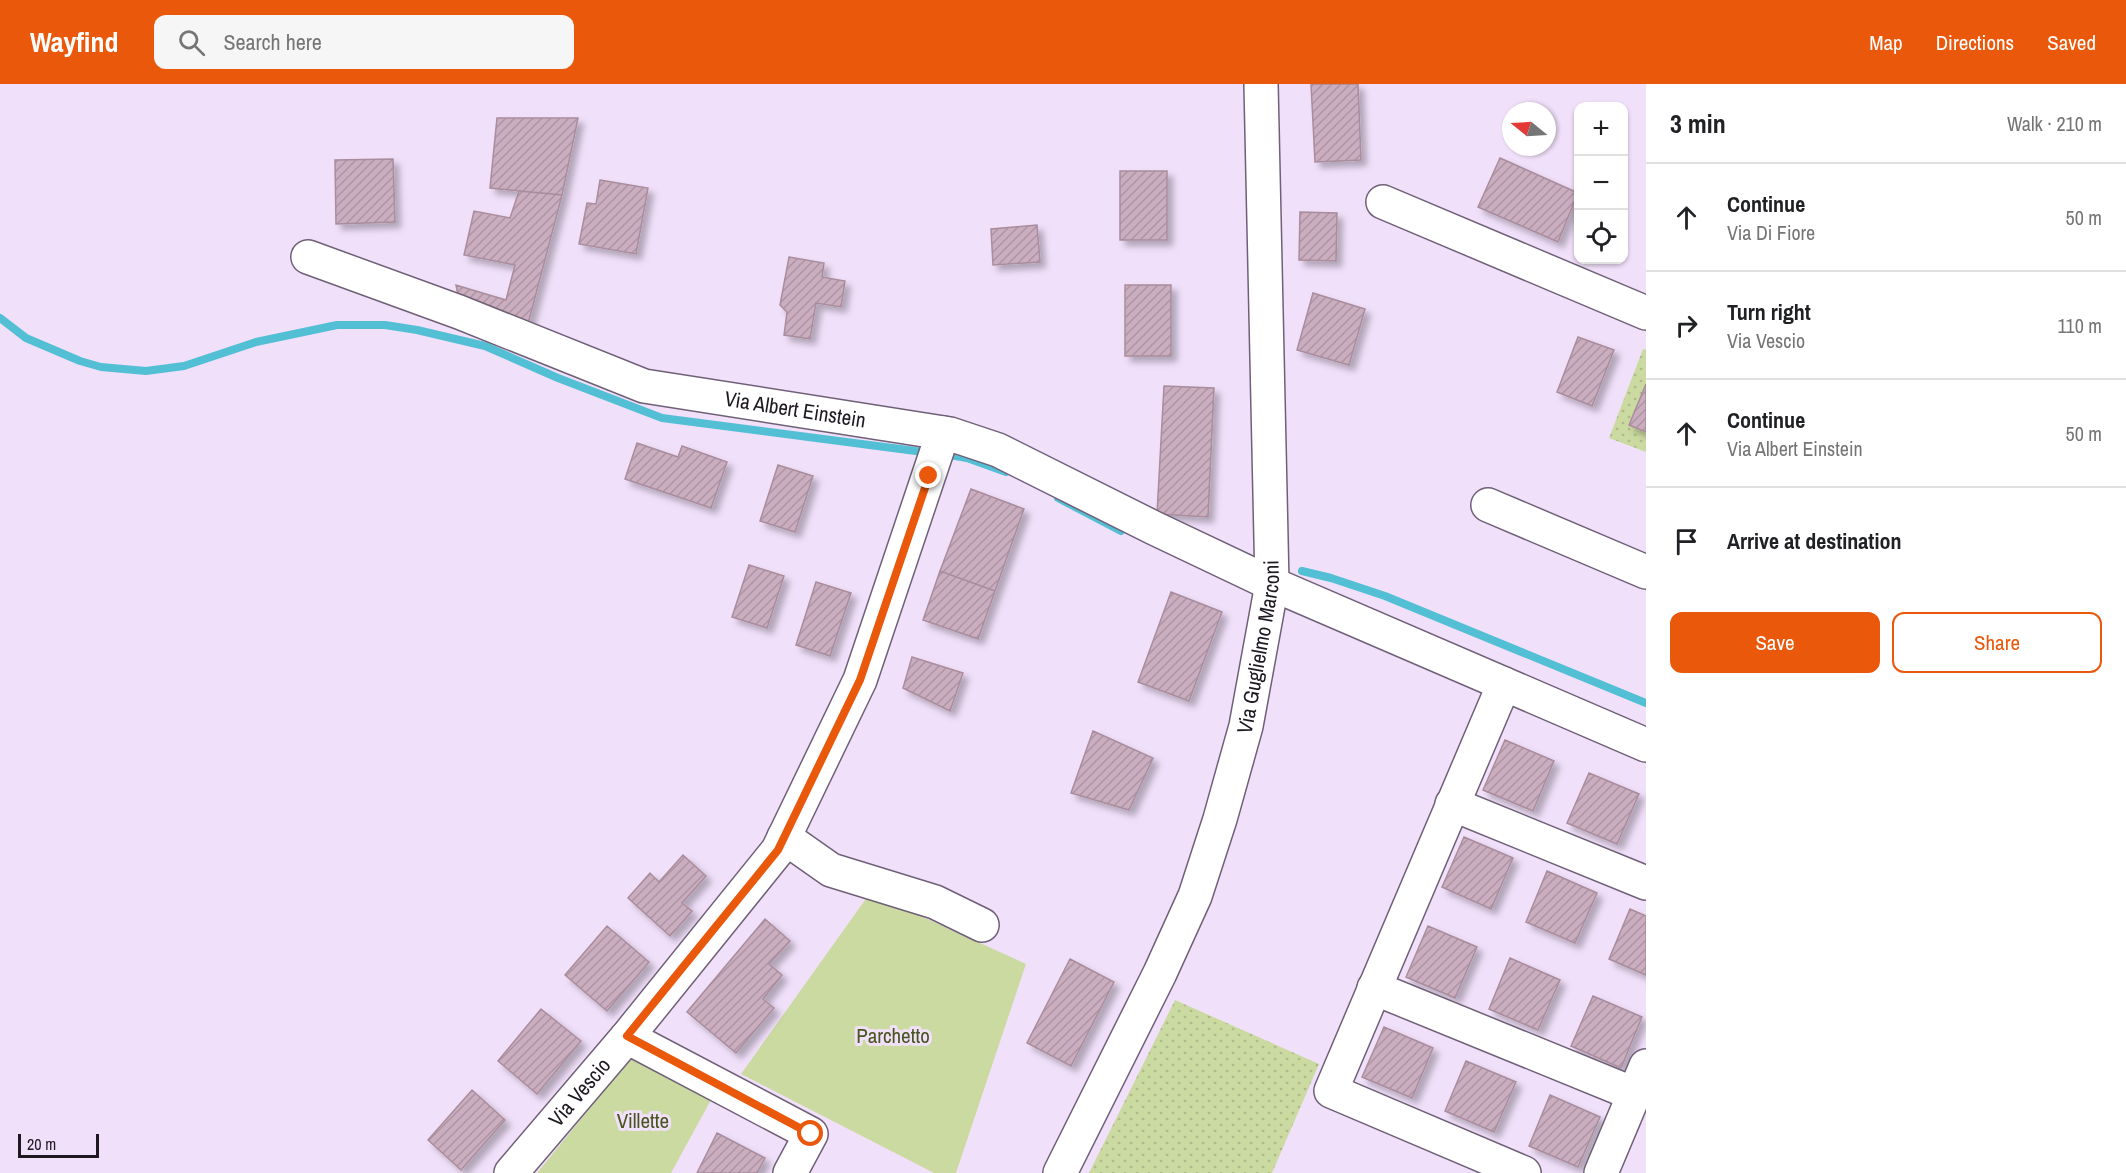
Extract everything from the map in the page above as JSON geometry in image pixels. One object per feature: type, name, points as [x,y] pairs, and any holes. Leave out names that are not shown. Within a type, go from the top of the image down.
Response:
[{"type":"street","name":"Via Guglielmo Marconi","points":[[1059,1173],[1160,973],[1195,896],[1220,819],[1246,726],[1272,584],[1261,84]]},
{"type":"street","points":[[1383,202],[1646,313]]},
{"type":"street","name":"Via Albert Einstein","points":[[308,257],[459,312],[645,386],[942,433],[998,450],[1272,584],[1646,745]]},
{"type":"street","name":"Via Vescio","points":[[511,1173],[627,1036],[778,850],[860,680],[942,433]]},
{"type":"street","points":[[1488,505],[1646,572]]},
{"type":"street","points":[[1504,684],[1331,1091],[1524,1173]]},
{"type":"street","points":[[1452,804],[1646,883]]},
{"type":"street","points":[[784,837],[831,870],[935,902],[982,925]]},
{"type":"street","points":[[1374,988],[1640,1080],[1601,1173]]},
{"type":"street","points":[[627,1036],[811,1134],[790,1173]]},
{"type":"green space","points":[[1643,349],[1646,350],[1646,452],[1609,438]]},
{"type":"green space","name":"Parchetto","points":[[870,893],[1026,964],[956,1173],[934,1173],[741,1074]]},
{"type":"green space","points":[[1175,1000],[1319,1064],[1272,1173],[1089,1173]]},
{"type":"green space","name":"Villette","points":[[630,1059],[712,1098],[671,1173],[537,1173]]},
{"type":"building","points":[[1311,84],[1358,84],[1361,160],[1315,162]]},
{"type":"building","points":[[497,118],[578,118],[562,195],[490,188]]},
{"type":"building","points":[[1500,158],[1574,191],[1574,203],[1558,242],[1478,207]]},
{"type":"building","points":[[393,159],[395,222],[336,224],[335,160]]},
{"type":"building","points":[[1120,171],[1167,171],[1167,240],[1120,240]]},
{"type":"building","points":[[600,180],[648,188],[636,254],[579,244],[587,203],[596,204]]},
{"type":"building","points":[[519,191],[562,195],[528,324],[459,300],[456,285],[506,300],[515,265],[464,255],[474,211],[510,218]]},
{"type":"building","points":[[1300,212],[1337,213],[1336,261],[1299,260]]},
{"type":"building","points":[[1037,225],[1040,262],[993,265],[991,229]]},
{"type":"building","points":[[789,257],[824,263],[822,277],[845,281],[841,307],[816,303],[810,339],[784,335],[787,312],[780,305]]},
{"type":"building","points":[[1125,285],[1171,285],[1171,356],[1125,356]]},
{"type":"building","points":[[1313,293],[1365,309],[1349,365],[1297,350]]},
{"type":"building","points":[[1578,337],[1614,350],[1592,406],[1557,392]]},
{"type":"building","points":[[1646,384],[1646,432],[1629,425]]},
{"type":"building","points":[[1164,386],[1214,388],[1208,517],[1157,514]]},
{"type":"building","points":[[637,443],[678,457],[682,446],[727,462],[711,508],[625,479]]},
{"type":"building","points":[[778,465],[813,476],[795,532],[760,521]]},
{"type":"building","points":[[971,489],[1024,509],[995,591],[940,571]]},
{"type":"building","points":[[749,565],[784,576],[767,628],[732,617]]},
{"type":"building","points":[[940,571],[995,591],[978,639],[923,620]]},
{"type":"building","points":[[816,582],[851,593],[830,656],[796,645]]},
{"type":"building","points":[[1171,592],[1222,612],[1189,701],[1138,682]]},
{"type":"building","points":[[912,657],[963,673],[950,711],[903,688]]},
{"type":"building","points":[[1093,731],[1153,758],[1129,810],[1071,793]]},
{"type":"building","points":[[1505,740],[1554,761],[1533,811],[1483,790]]},
{"type":"building","points":[[1589,773],[1639,794],[1617,844],[1567,823]]},
{"type":"building","points":[[1464,837],[1513,858],[1491,909],[1442,887]]},
{"type":"building","points":[[683,855],[706,876],[682,903],[692,911],[670,936],[628,898],[650,873],[659,882]]},
{"type":"building","points":[[1547,871],[1597,893],[1575,943],[1526,922]]},
{"type":"building","points":[[1630,909],[1646,916],[1646,975],[1609,959]]},
{"type":"building","points":[[765,919],[790,941],[769,964],[782,975],[763,999],[774,1008],[736,1053],[687,1012]]},
{"type":"building","points":[[607,926],[649,962],[607,1011],[565,975]]},
{"type":"building","points":[[1428,926],[1477,947],[1455,998],[1406,977]]},
{"type":"building","points":[[1510,958],[1560,980],[1538,1030],[1489,1009]]},
{"type":"building","points":[[1070,959],[1114,982],[1071,1066],[1027,1043]]},
{"type":"building","points":[[1593,996],[1642,1017],[1621,1068],[1571,1046]]},
{"type":"building","points":[[541,1009],[581,1041],[537,1094],[498,1061]]},
{"type":"building","points":[[1384,1027],[1433,1048],[1412,1098],[1362,1077]]},
{"type":"building","points":[[1466,1061],[1516,1082],[1494,1132],[1445,1111]]},
{"type":"building","points":[[472,1090],[505,1120],[461,1170],[428,1140]]},
{"type":"building","points":[[1550,1095],[1600,1117],[1578,1167],[1529,1146]]},
{"type":"building","points":[[717,1133],[765,1158],[757,1173],[697,1173]]},
{"type":"waterway","points":[[0,318],[26,338],[80,361],[101,367],[146,371],[184,366],[256,342],[337,325],[385,325],[485,346],[558,378],[662,418],[931,453]]},
{"type":"waterway","points":[[944,454],[967,458],[1006,472]]},
{"type":"waterway","points":[[1058,498],[1121,531]]},
{"type":"waterway","points":[[1302,571],[1385,596],[1646,703]]},
{"type":"route","points":[[811,1134],[627,1036],[778,850],[860,680],[929,476]]}]
